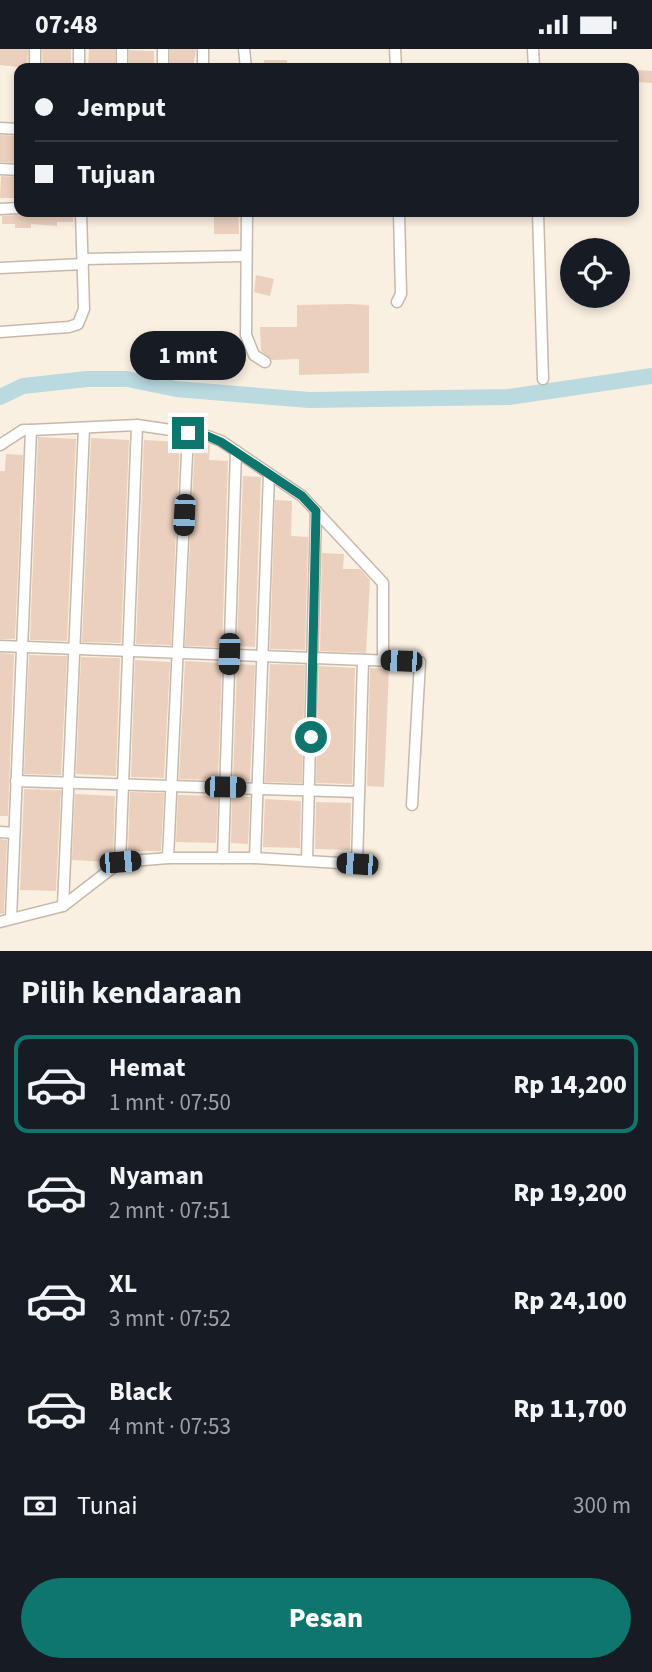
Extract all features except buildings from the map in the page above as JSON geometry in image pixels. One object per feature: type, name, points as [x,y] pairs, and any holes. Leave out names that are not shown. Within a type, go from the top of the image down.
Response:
[{"type":"street","points":[[0,332],[78,324],[84,309],[80,217]]},
{"type":"street","points":[[247,217],[246,335],[254,355],[265,362]]},
{"type":"street","points":[[397,302],[401,294],[399,217]]},
{"type":"street","points":[[538,217],[543,379]]},
{"type":"street","points":[[0,268],[83,261],[246,256]]},
{"type":"street","points":[[120,862],[138,425]]},
{"type":"street","points":[[0,445],[23,430],[138,425],[213,438],[302,496],[383,583],[383,661]]},
{"type":"street","points":[[63,906],[84,428]]},
{"type":"street","points":[[11,918],[31,430]]},
{"type":"street","points":[[168,859],[188,433]]},
{"type":"street","points":[[223,858],[236,451]]},
{"type":"street","points":[[255,858],[269,474]]},
{"type":"street","points":[[307,860],[316,511]]},
{"type":"street","points":[[0,646],[419,662],[412,805]]},
{"type":"street","points":[[0,922],[63,906],[120,862],[255,858],[357,864],[363,660]]},
{"type":"street","points":[[16,781],[359,792]]},
{"type":"street","points":[[0,832],[14,833]]},
{"type":"waterway","points":[[0,397],[23,386],[87,379],[127,379],[176,389],[309,400],[509,397],[652,376]]},
{"type":"route","points":[[188,433],[205,435],[221,442],[302,496],[316,511],[311,737]]}]
